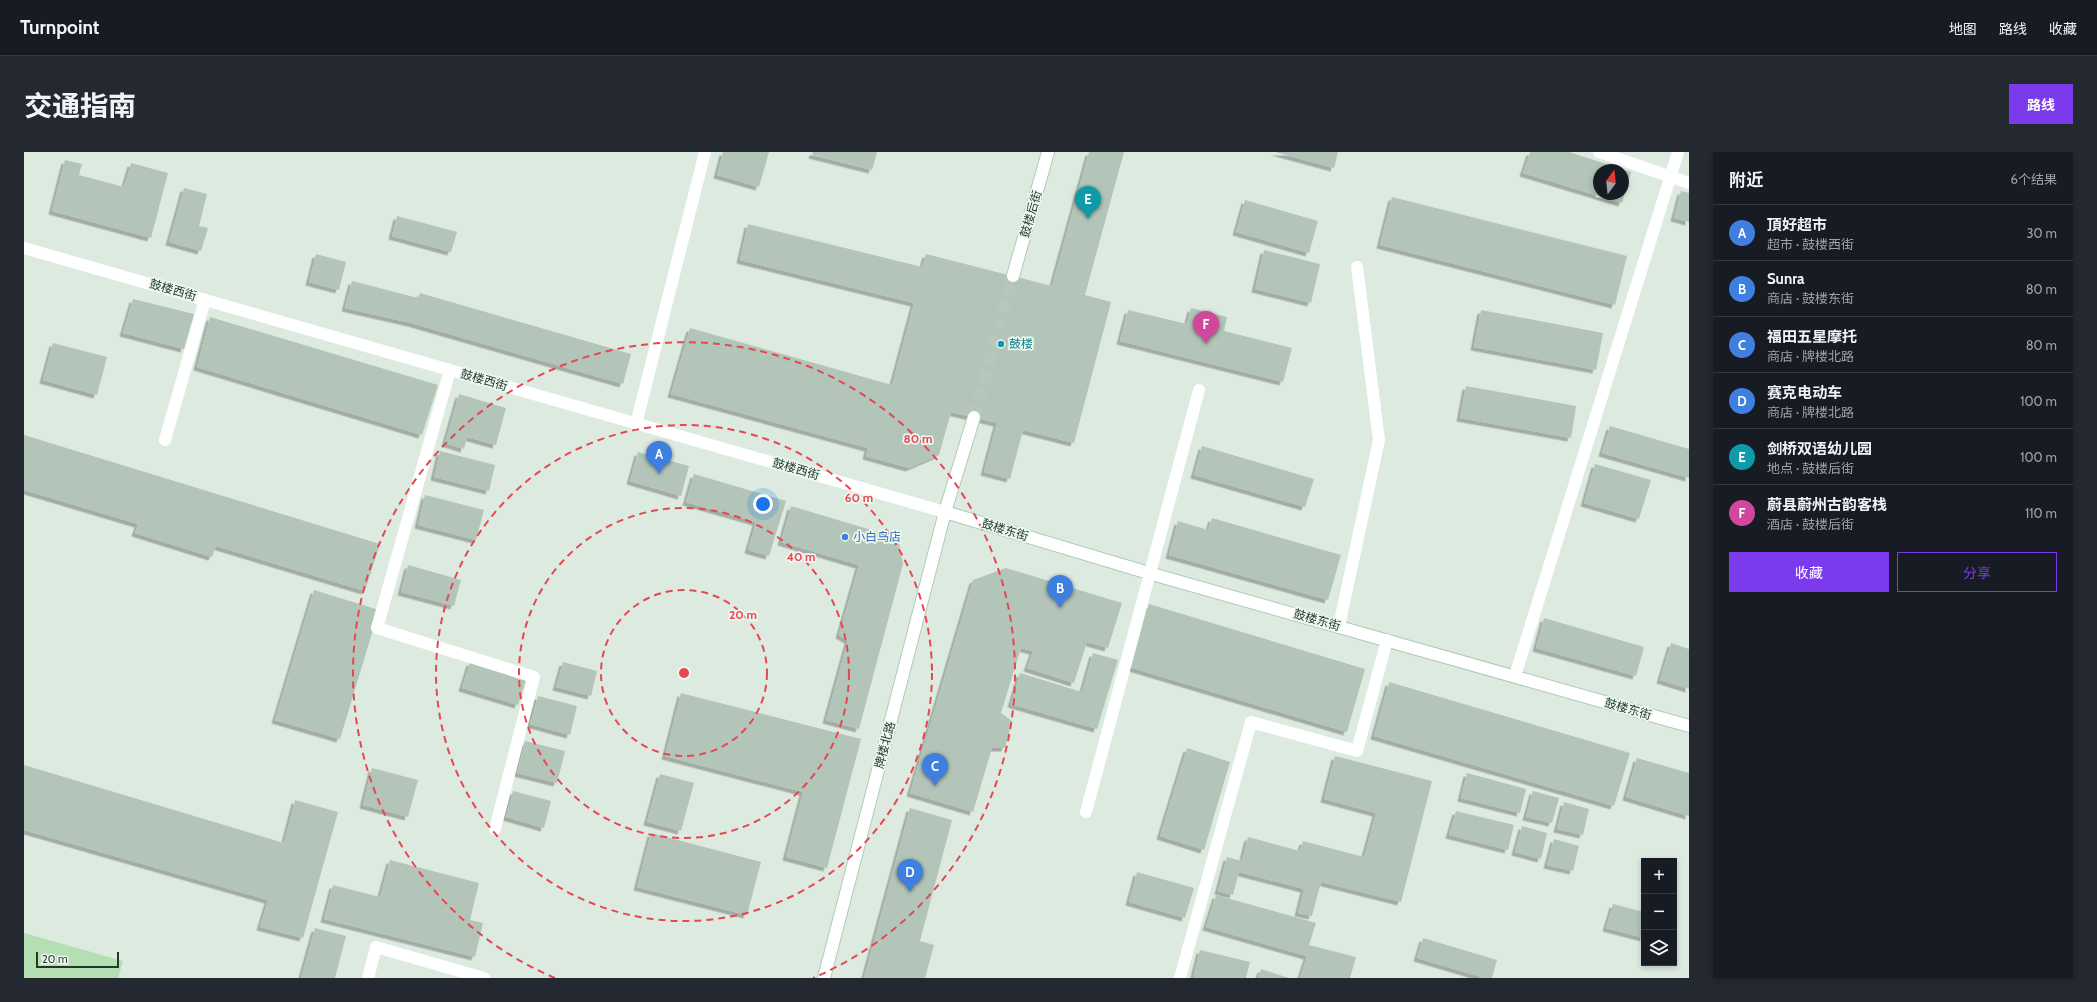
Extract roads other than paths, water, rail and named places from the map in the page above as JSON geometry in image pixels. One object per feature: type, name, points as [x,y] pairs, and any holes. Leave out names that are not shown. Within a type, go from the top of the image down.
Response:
[{"type":"street","points":[[636,424],[705,152]]},
{"type":"street","name":"鼓楼后街","points":[[1013,276],[1048,152]]},
{"type":"street","points":[[1599,152],[1689,183]]},
{"type":"street","points":[[1515,676],[1678,152]]},
{"type":"street","name":"鼓楼西街","points":[[24,248],[945,512]]},
{"type":"street","points":[[1339,626],[1379,440],[1356,267]]},
{"type":"street","points":[[165,440],[205,300]]},
{"type":"street","points":[[450,370],[377,628],[534,677],[495,829]]},
{"type":"street","points":[[1086,812],[1152,574],[1199,390]]},
{"type":"street","points":[[945,512],[974,417]]},
{"type":"street","name":"鼓楼东街","points":[[945,512],[1152,574],[1689,726]]},
{"type":"street","name":"牌楼北路","points":[[824,978],[945,512]]},
{"type":"street","points":[[1180,978],[1251,722],[1357,751],[1387,640]]},
{"type":"street","points":[[368,978],[376,947],[484,978]]},
{"type":"tunnel","points":[[974,417],[1013,276]]},
{"type":"place","name":"剑桥双语幼儿园","points":[[1088,219]]},
{"type":"place","name":"鼓楼","points":[[1001,344]]},
{"type":"place","name":"蔚县蔚州古韵客栈","points":[[1206,344]]},
{"type":"place","name":"頂好超市","points":[[659,474]]},
{"type":"place","name":"小白鸟店","points":[[845,537]]},
{"type":"place","name":"Sunra","points":[[1060,608]]},
{"type":"place","name":"福田五星摩托","points":[[935,786]]},
{"type":"place","name":"赛克电动车","points":[[910,892]]}]
